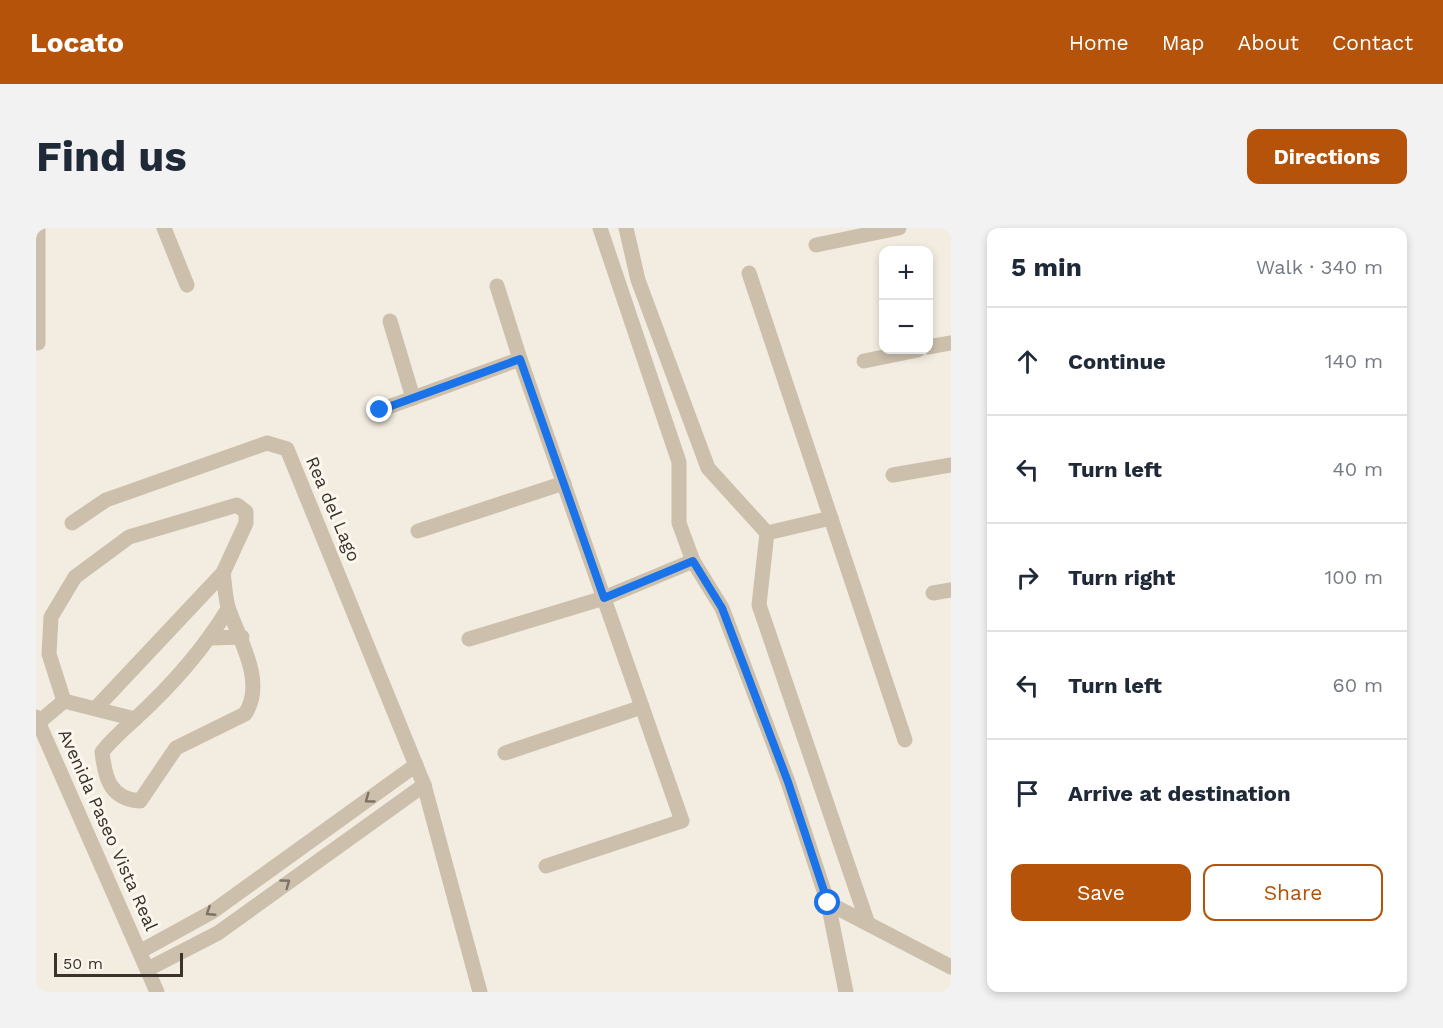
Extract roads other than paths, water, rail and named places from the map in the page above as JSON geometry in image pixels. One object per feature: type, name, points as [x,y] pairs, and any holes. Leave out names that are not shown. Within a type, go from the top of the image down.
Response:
[{"type":"street","points":[[38,228],[38,343]]},
{"type":"street","points":[[164,228],[186,285]]},
{"type":"street","points":[[600,228],[679,462],[679,523],[693,561],[722,608],[788,782],[828,903],[846,992]]},
{"type":"street","points":[[626,228],[638,280],[708,468],[767,533],[759,605],[868,924]]},
{"type":"street","points":[[816,245],[899,228]]},
{"type":"street","points":[[749,273],[905,740]]},
{"type":"street","points":[[497,286],[520,359],[682,821],[546,866]]},
{"type":"street","points":[[390,321],[412,398]]},
{"type":"street","points":[[933,346],[951,343]]},
{"type":"street","points":[[864,361],[898,354]]},
{"type":"street","points":[[380,410],[520,359]]},
{"type":"street","name":"Rea del Lago","points":[[72,523],[106,500],[267,443],[287,450],[424,785],[480,992]]},
{"type":"street","points":[[893,475],[951,465]]},
{"type":"street","points":[[418,531],[564,483]]},
{"type":"street","points":[[64,701],[49,654],[51,617],[75,577],[129,537],[237,505],[246,513],[246,523],[224,573],[96,708]]},
{"type":"street","points":[[767,533],[831,518]]},
{"type":"street","points":[[469,639],[604,598],[693,561]]},
{"type":"street","points":[[224,573],[228,609],[242,637],[251,675],[253,693],[251,705],[245,714],[176,748],[140,801],[126,800],[112,791],[104,772],[102,752],[114,736],[135,719],[211,638],[228,609]]},
{"type":"street","points":[[933,593],[951,590]]},
{"type":"street","points":[[211,638],[242,637]]},
{"type":"street","points":[[37,720],[64,701],[135,719]]},
{"type":"street","points":[[506,753],[642,707]]},
{"type":"street","name":"Avenida Paseo Vista Real","points":[[37,720],[141,951],[157,992]]},
{"type":"street","points":[[141,951],[212,912],[416,765]]},
{"type":"street","points":[[148,969],[218,933],[424,785]]},
{"type":"street","points":[[828,903],[951,967]]}]
